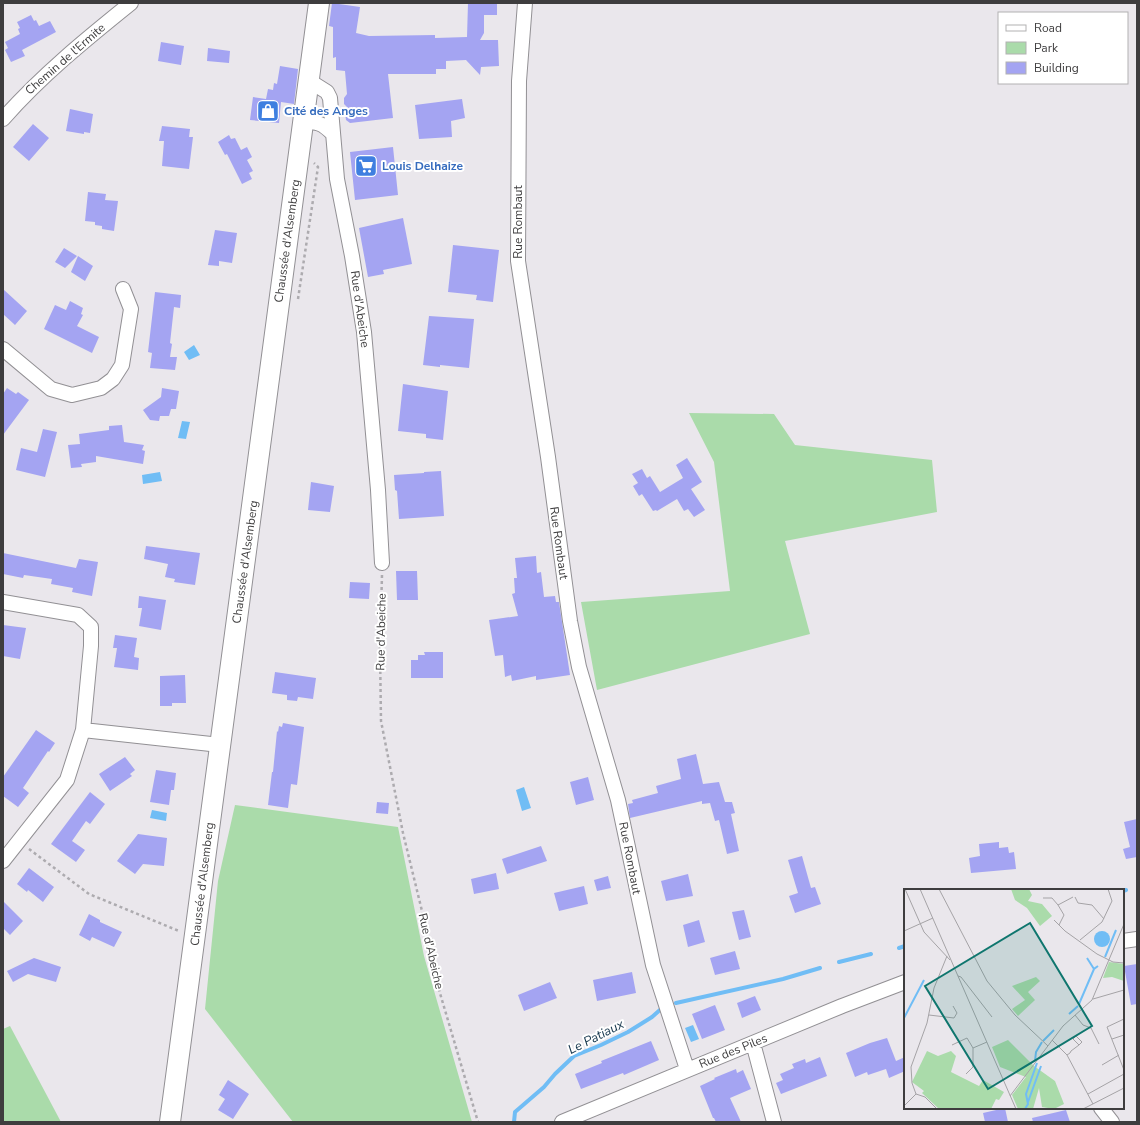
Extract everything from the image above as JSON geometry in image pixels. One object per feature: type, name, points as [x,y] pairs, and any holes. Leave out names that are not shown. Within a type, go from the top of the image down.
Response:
[{"type":"main road","name":"Chaussée d'Alsemberg","points":[[170,1122],[319,3]]},
{"type":"street","name":"Chemin de l'Ermite","points":[[3,119],[25,94],[63,58],[131,3]]},
{"type":"street","name":"Rue Rombaut","points":[[525,3],[519,81],[518,261],[548,457],[570,621],[579,667],[618,800],[653,965],[687,1069]]},
{"type":"street","name":"Rue d'Abeiche","points":[[308,80],[327,92],[330,98],[337,179],[352,256],[364,332],[378,490],[382,563]]},
{"type":"street","points":[[303,122],[316,122],[327,128],[333,134]]},
{"type":"street","points":[[3,349],[52,389],[72,395],[101,388],[113,379],[122,366],[131,309],[123,289]]},
{"type":"street","points":[[3,602],[78,615],[91,627],[91,646],[83,730],[66,780],[3,861]]},
{"type":"street","points":[[83,730],[220,745]]},
{"type":"street","points":[[1124,941],[1137,939]]},
{"type":"street","name":"Rue des Piles","points":[[562,1122],[687,1069],[904,982]]},
{"type":"street","points":[[753,1043],[774,1122]]},
{"type":"street","points":[[1102,1109],[1112,1122]]},
{"type":"path","name":"Rue d'Abeiche","points":[[382,563],[380,650],[381,721],[403,833],[422,911],[429,956],[478,1122]]},
{"type":"path","points":[[19,841],[89,894],[195,937]]},
{"type":"green space","points":[[689,413],[774,414],[795,445],[932,460],[937,512],[785,541],[810,634],[597,690],[581,602],[730,591],[714,462]]},
{"type":"green space","points":[[235,805],[398,827],[424,956],[472,1122],[293,1122],[205,1009],[218,881]]},
{"type":"green space","points":[[10,1026],[61,1122],[3,1122],[3,1029]]},
{"type":"water","points":[[194,345],[200,355],[189,360],[184,352]]},
{"type":"water","points":[[182,421],[190,422],[186,439],[178,438]]},
{"type":"water","points":[[160,472],[162,481],[143,484],[142,475]]},
{"type":"water","points":[[524,787],[531,808],[522,811],[516,790]]},
{"type":"water","points":[[152,810],[167,813],[166,821],[150,818]]},
{"type":"water","points":[[693,1025],[699,1039],[691,1042],[685,1028]]},
{"type":"building","points":[[332,3],[360,7],[356,33],[369,36],[435,35],[435,38],[467,37],[468,3],[497,3],[497,15],[484,15],[484,33],[480,40],[498,40],[499,66],[481,67],[480,75],[466,60],[446,61],[446,69],[436,69],[436,74],[388,74],[393,118],[350,123],[346,120],[345,113],[348,108],[344,104],[344,98],[347,94],[345,71],[336,70],[336,57],[333,58],[333,27],[329,26]]},
{"type":"building","points":[[31,15],[39,26],[50,21],[56,32],[22,50],[25,56],[11,62],[5,50],[8,48],[5,42],[20,34],[18,29],[20,28],[17,22]]},
{"type":"building","points":[[161,42],[184,46],[181,65],[158,61]]},
{"type":"building","points":[[208,48],[230,51],[229,63],[207,61]]},
{"type":"building","points":[[280,66],[298,69],[294,104],[281,102],[279,123],[250,120],[253,97],[266,99],[268,89],[273,90],[274,83],[277,84]]},
{"type":"building","points":[[462,99],[465,118],[451,121],[452,137],[419,139],[415,105]]},
{"type":"building","points":[[70,109],[93,114],[90,133],[84,132],[84,134],[66,131]]},
{"type":"building","points":[[33,124],[49,138],[29,161],[13,147]]},
{"type":"building","points":[[162,126],[190,129],[189,137],[193,137],[189,169],[162,166],[164,141],[159,141]]},
{"type":"building","points":[[229,135],[231,139],[235,138],[241,150],[247,147],[252,157],[247,160],[253,171],[249,173],[252,179],[242,184],[227,154],[225,155],[218,142]]},
{"type":"building","points":[[393,147],[398,195],[355,200],[350,152]]},
{"type":"building","points":[[88,192],[106,194],[105,200],[118,201],[114,231],[102,229],[102,226],[95,225],[95,222],[85,221]]},
{"type":"building","points":[[403,218],[412,264],[383,270],[384,274],[368,277],[359,228]]},
{"type":"building","points":[[215,230],[237,233],[232,263],[219,261],[219,266],[208,265]]},
{"type":"building","points":[[453,245],[499,250],[493,302],[476,300],[477,295],[448,292]]},
{"type":"building","points":[[64,248],[77,256],[65,268],[55,262]]},
{"type":"building","points":[[78,256],[93,266],[85,281],[71,272]]},
{"type":"building","points":[[3,289],[27,311],[15,325],[3,314]]},
{"type":"building","points":[[155,292],[181,295],[180,308],[174,307],[170,343],[172,344],[170,357],[177,357],[175,370],[150,368],[152,353],[148,352]]},
{"type":"building","points":[[70,301],[83,308],[81,314],[83,315],[77,326],[99,337],[92,353],[44,329],[55,305],[66,310]]},
{"type":"building","points":[[429,316],[474,319],[469,368],[423,365]]},
{"type":"building","points":[[403,384],[448,391],[443,440],[426,438],[426,434],[398,431]]},
{"type":"building","points":[[7,388],[16,394],[18,392],[29,400],[3,435],[3,394]]},
{"type":"building","points":[[162,388],[179,391],[176,409],[171,409],[169,416],[160,416],[159,421],[150,420],[143,410],[161,397]]},
{"type":"building","points":[[122,425],[124,442],[144,445],[142,450],[145,451],[143,464],[96,456],[96,462],[81,464],[82,467],[71,468],[68,445],[80,444],[79,434],[109,430],[109,426]]},
{"type":"building","points":[[43,429],[57,432],[45,477],[16,470],[21,448],[37,452]]},
{"type":"building","points":[[687,458],[702,482],[691,489],[705,510],[694,517],[688,509],[684,511],[677,499],[657,511],[653,511],[642,494],[639,496],[633,486],[638,483],[632,474],[642,469],[647,478],[650,476],[660,492],[683,478],[676,465]]},
{"type":"building","points":[[441,471],[444,516],[399,519],[394,475]]},
{"type":"building","points":[[311,482],[334,486],[330,512],[308,510]]},
{"type":"building","points":[[146,546],[200,553],[195,585],[174,582],[175,579],[165,577],[168,564],[144,559]]},
{"type":"building","points":[[3,553],[76,568],[79,559],[98,562],[92,596],[72,592],[73,588],[51,584],[52,579],[24,575],[23,578],[3,574]]},
{"type":"building","points":[[536,556],[537,573],[541,572],[544,597],[555,596],[556,602],[559,602],[570,675],[536,680],[536,676],[512,681],[511,675],[505,677],[503,655],[495,656],[489,620],[518,616],[512,594],[515,593],[514,578],[517,578],[515,558]]},
{"type":"building","points":[[396,571],[417,571],[418,600],[397,600]]},
{"type":"building","points":[[350,582],[370,583],[369,599],[349,598]]},
{"type":"building","points":[[139,596],[166,600],[161,630],[139,626],[142,608],[138,608]]},
{"type":"building","points":[[3,625],[26,628],[20,659],[3,656]]},
{"type":"building","points":[[115,635],[137,638],[134,657],[139,658],[138,670],[114,667],[117,648],[113,648]]},
{"type":"building","points":[[424,652],[443,652],[443,678],[411,678],[411,660],[418,660],[418,655],[425,655]]},
{"type":"building","points":[[275,672],[316,678],[313,699],[298,697],[297,701],[287,700],[287,695],[272,693]]},
{"type":"building","points":[[185,675],[186,703],[172,703],[172,706],[160,706],[160,676]]},
{"type":"building","points":[[283,723],[304,727],[297,785],[291,784],[288,808],[268,805],[277,731],[278,732],[279,726],[282,727]]},
{"type":"building","points":[[36,730],[55,743],[23,788],[29,793],[18,807],[3,796],[3,777]]},
{"type":"building","points":[[696,754],[703,784],[719,782],[725,802],[732,802],[735,813],[731,814],[739,851],[727,854],[719,820],[715,821],[710,803],[702,804],[702,801],[630,818],[628,804],[633,803],[632,800],[658,793],[656,786],[681,779],[677,759]]},
{"type":"building","points":[[125,757],[135,770],[130,774],[132,776],[110,791],[99,774]]},
{"type":"building","points":[[156,770],[176,773],[174,790],[171,790],[169,805],[150,802]]},
{"type":"building","points":[[588,777],[594,800],[576,805],[570,782]]},
{"type":"building","points":[[90,792],[105,804],[90,824],[86,821],[72,841],[85,850],[76,862],[51,844]]},
{"type":"building","points":[[377,802],[389,803],[388,814],[376,813]]},
{"type":"building","points":[[1137,819],[1137,857],[1126,859],[1123,849],[1130,847],[1124,822]]},
{"type":"building","points":[[138,834],[167,838],[164,866],[143,864],[135,874],[117,861]]},
{"type":"building","points":[[999,842],[999,848],[1008,847],[1009,853],[1014,852],[1016,869],[971,873],[969,858],[980,856],[979,844]]},
{"type":"building","points":[[541,846],[547,861],[507,874],[502,859]]},
{"type":"building","points":[[802,856],[811,888],[815,887],[821,904],[795,913],[789,896],[798,893],[788,860]]},
{"type":"building","points":[[29,868],[54,887],[43,902],[28,890],[27,892],[17,884]]},
{"type":"building","points":[[496,873],[499,889],[474,894],[471,879]]},
{"type":"building","points":[[688,874],[693,896],[666,901],[661,881]]},
{"type":"building","points":[[608,876],[611,888],[597,891],[594,880]]},
{"type":"building","points":[[584,886],[588,904],[559,911],[554,893]]},
{"type":"building","points":[[3,901],[23,921],[10,935],[3,928]]},
{"type":"building","points":[[744,910],[751,937],[739,940],[732,912]]},
{"type":"building","points":[[89,914],[100,920],[100,922],[122,932],[114,947],[92,937],[90,941],[79,935]]},
{"type":"building","points":[[699,920],[705,942],[688,947],[683,925]]},
{"type":"building","points":[[735,951],[740,969],[715,975],[710,958]]},
{"type":"building","points":[[34,958],[61,967],[56,982],[28,974],[13,982],[7,971]]},
{"type":"building","points":[[1137,964],[1137,1004],[1131,1005],[1124,966]]},
{"type":"building","points":[[632,972],[636,993],[597,1001],[593,980]]},
{"type":"building","points":[[550,982],[557,998],[524,1011],[518,995]]},
{"type":"building","points":[[755,996],[761,1010],[742,1018],[737,1003]]},
{"type":"building","points":[[715,1005],[725,1030],[702,1039],[692,1014]]},
{"type":"building","points":[[887,1038],[896,1061],[904,1057],[904,1071],[889,1078],[886,1069],[868,1075],[867,1072],[855,1077],[846,1053]]},
{"type":"building","points":[[651,1041],[659,1060],[624,1075],[623,1073],[581,1089],[575,1074],[602,1063],[601,1061]]},
{"type":"building","points":[[820,1057],[827,1076],[781,1094],[776,1083],[783,1080],[780,1074],[794,1068],[792,1064],[805,1059],[806,1063]]},
{"type":"building","points":[[736,1069],[737,1073],[743,1070],[751,1089],[730,1098],[741,1122],[716,1122],[700,1086],[715,1079],[714,1078]]},
{"type":"building","points":[[228,1080],[249,1094],[233,1119],[218,1110],[225,1099],[219,1095]]},
{"type":"building","points":[[1005,1109],[1008,1122],[985,1122],[983,1113]]},
{"type":"building","points":[[1066,1110],[1070,1122],[1033,1122],[1032,1118]]},
{"type":"waterway","name":"Le Patiaux","points":[[899,948],[904,946]]},
{"type":"waterway","name":"Le Patiaux","points":[[839,962],[871,954]]},
{"type":"waterway","name":"Le Patiaux","points":[[676,1003],[783,979],[820,968]]},
{"type":"waterway","name":"Le Patiaux","points":[[514,1122],[515,1112],[544,1087],[574,1056],[628,1032],[652,1017],[661,1009]]},
{"type":"place","name":"Cité des Anges","points":[[268,111]]},
{"type":"place","name":"Louis Delhaize","points":[[366,166]]}]
